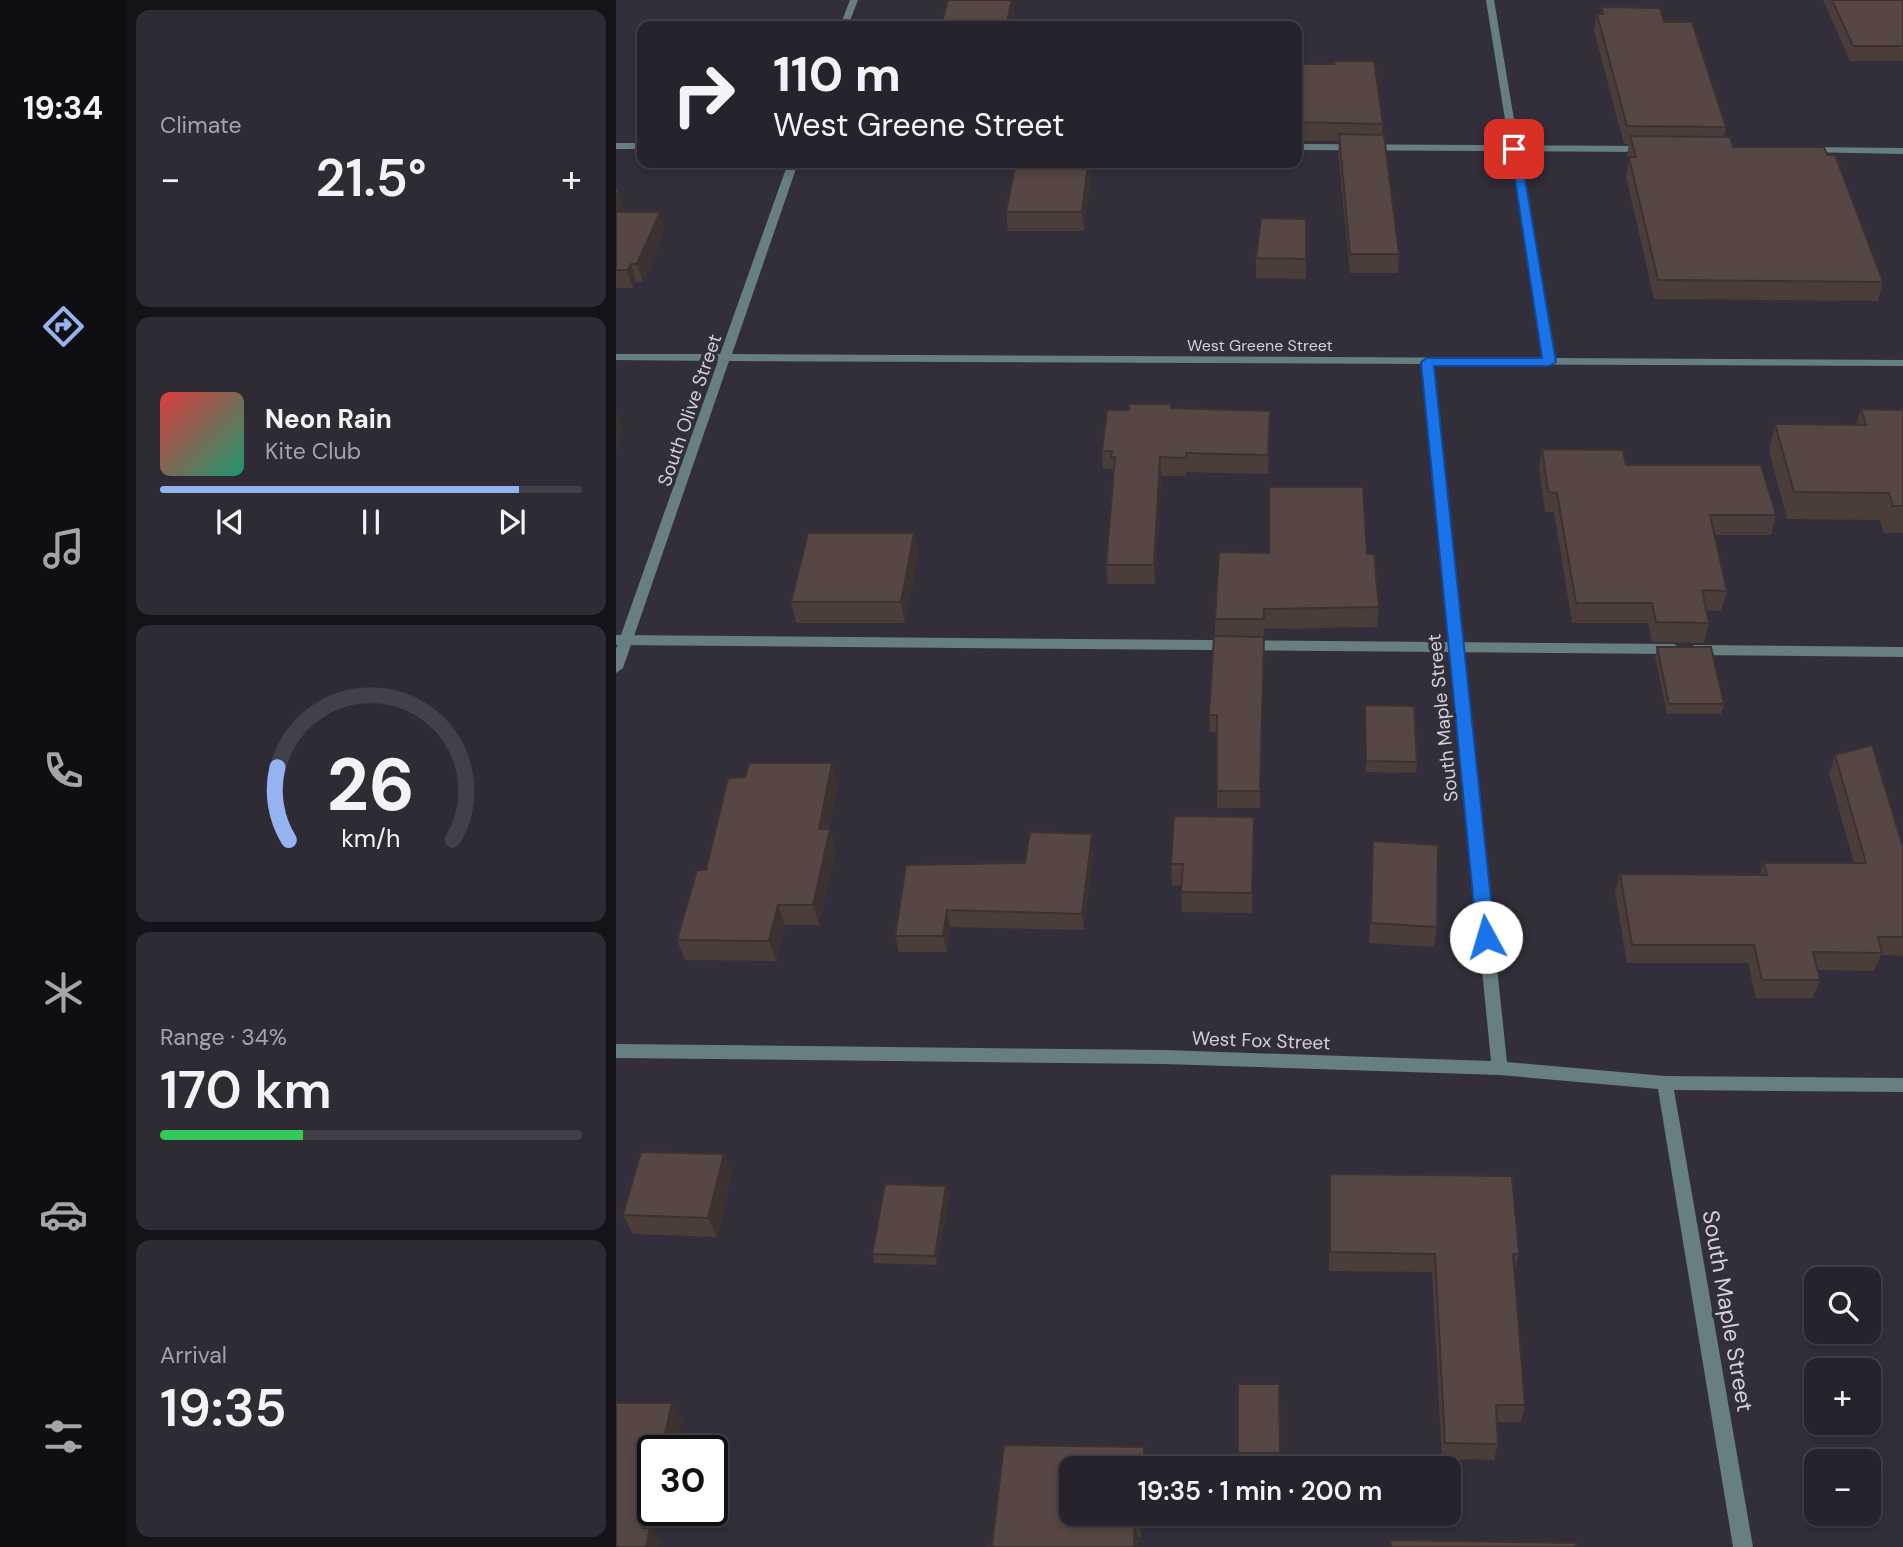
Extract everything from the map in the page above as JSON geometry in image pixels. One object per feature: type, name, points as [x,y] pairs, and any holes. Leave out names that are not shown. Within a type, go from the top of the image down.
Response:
[{"type":"street","points":[[846,21],[854,0]]},
{"type":"street","points":[[1490,0],[1549,362]]},
{"type":"street","points":[[616,146],[637,146]]},
{"type":"street","points":[[1302,147],[1653,149]]},
{"type":"street","points":[[1792,150],[1903,151]]},
{"type":"street","name":"South Olive Street","points":[[616,668],[621,640],[726,357],[791,168]]},
{"type":"street","name":"West Greene Street","points":[[616,357],[1903,363]]},
{"type":"street","name":"South Maple Street","points":[[1427,362],[1500,1069]]},
{"type":"street","points":[[621,640],[1903,652]]},
{"type":"street","name":"West Fox Street","points":[[616,1051],[1164,1058],[1500,1069],[1665,1083],[1903,1086]]},
{"type":"street","name":"South Maple Street","points":[[1665,1083],[1743,1547]]},
{"type":"building","points":[[948,0],[1012,0],[1007,21],[942,21]]},
{"type":"building","points":[[1832,0],[1903,0],[1903,46],[1853,46]]},
{"type":"building","points":[[1601,7],[1660,8],[1664,22],[1692,22],[1726,127],[1627,126],[1597,14],[1603,14]]},
{"type":"building","points":[[1334,61],[1374,61],[1383,124],[1302,122],[1302,64],[1334,64]]},
{"type":"building","points":[[1339,134],[1384,135],[1399,254],[1350,254]]},
{"type":"building","points":[[1630,136],[1730,137],[1733,147],[1824,147],[1827,155],[1835,155],[1883,282],[1658,280],[1629,157],[1636,157]]},
{"type":"building","points":[[1015,168],[1087,168],[1082,212],[1006,212]]},
{"type":"building","points":[[616,212],[660,212],[637,264],[631,264],[627,270],[616,270]]},
{"type":"building","points":[[1261,218],[1306,219],[1306,259],[1256,258]]},
{"type":"building","points":[[1129,404],[1270,411],[1268,455],[1186,453],[1186,458],[1160,457],[1154,565],[1106,565],[1115,457],[1111,457],[1112,451],[1102,451],[1107,410],[1129,410]]},
{"type":"building","points":[[1861,409],[1903,410],[1903,506],[1893,506],[1889,493],[1794,492],[1775,424],[1866,425]]},
{"type":"building","points":[[1542,449],[1623,450],[1626,465],[1761,465],[1776,515],[1710,515],[1727,591],[1702,590],[1709,623],[1656,622],[1652,603],[1576,603],[1557,493],[1548,492]]},
{"type":"building","points":[[1269,487],[1363,487],[1367,554],[1374,554],[1379,607],[1264,609],[1264,619],[1215,619],[1219,552],[1269,553]]},
{"type":"building","points":[[808,533],[914,533],[901,602],[791,602]]},
{"type":"building","points":[[1214,636],[1264,637],[1260,791],[1217,791],[1217,715],[1209,715]]},
{"type":"building","points":[[1657,647],[1711,647],[1724,704],[1669,704]]},
{"type":"building","points":[[1365,705],[1414,706],[1417,762],[1366,761]]},
{"type":"building","points":[[1872,745],[1903,847],[1903,937],[1878,937],[1882,953],[1813,952],[1820,980],[1762,980],[1754,945],[1632,945],[1620,874],[1767,875],[1764,863],[1866,863],[1835,755]]},
{"type":"building","points":[[749,763],[832,763],[819,829],[830,829],[813,905],[778,905],[769,941],[677,940],[697,870],[706,870],[728,778],[745,777]]},
{"type":"building","points":[[1174,816],[1254,817],[1252,893],[1181,892],[1183,864],[1171,864]]},
{"type":"building","points":[[1030,832],[1092,834],[1082,914],[947,910],[943,936],[895,936],[906,865],[1025,863]]},
{"type":"building","points":[[1373,841],[1438,845],[1437,927],[1371,923]]},
{"type":"building","points":[[641,1152],[724,1154],[708,1218],[623,1215]]},
{"type":"building","points":[[1330,1174],[1512,1176],[1519,1254],[1513,1254],[1525,1405],[1496,1405],[1498,1444],[1445,1443],[1435,1254],[1330,1252]]},
{"type":"building","points":[[885,1184],[946,1186],[935,1256],[872,1254]]},
{"type":"building","points":[[1238,1384],[1279,1384],[1280,1453],[1238,1453]]},
{"type":"building","points":[[616,1403],[672,1403],[665,1435],[637,1435],[637,1526],[650,1528],[646,1547],[616,1547]]},
{"type":"building","points":[[1004,1445],[1144,1447],[1144,1456],[1059,1456],[1059,1526],[1135,1526],[1134,1547],[988,1547],[992,1545]]},
{"type":"building","points":[[1390,1540],[1576,1543],[1576,1547],[1391,1547]]},
{"type":"route","points":[[1486,937],[1427,362],[1549,362],[1514,149]]}]
